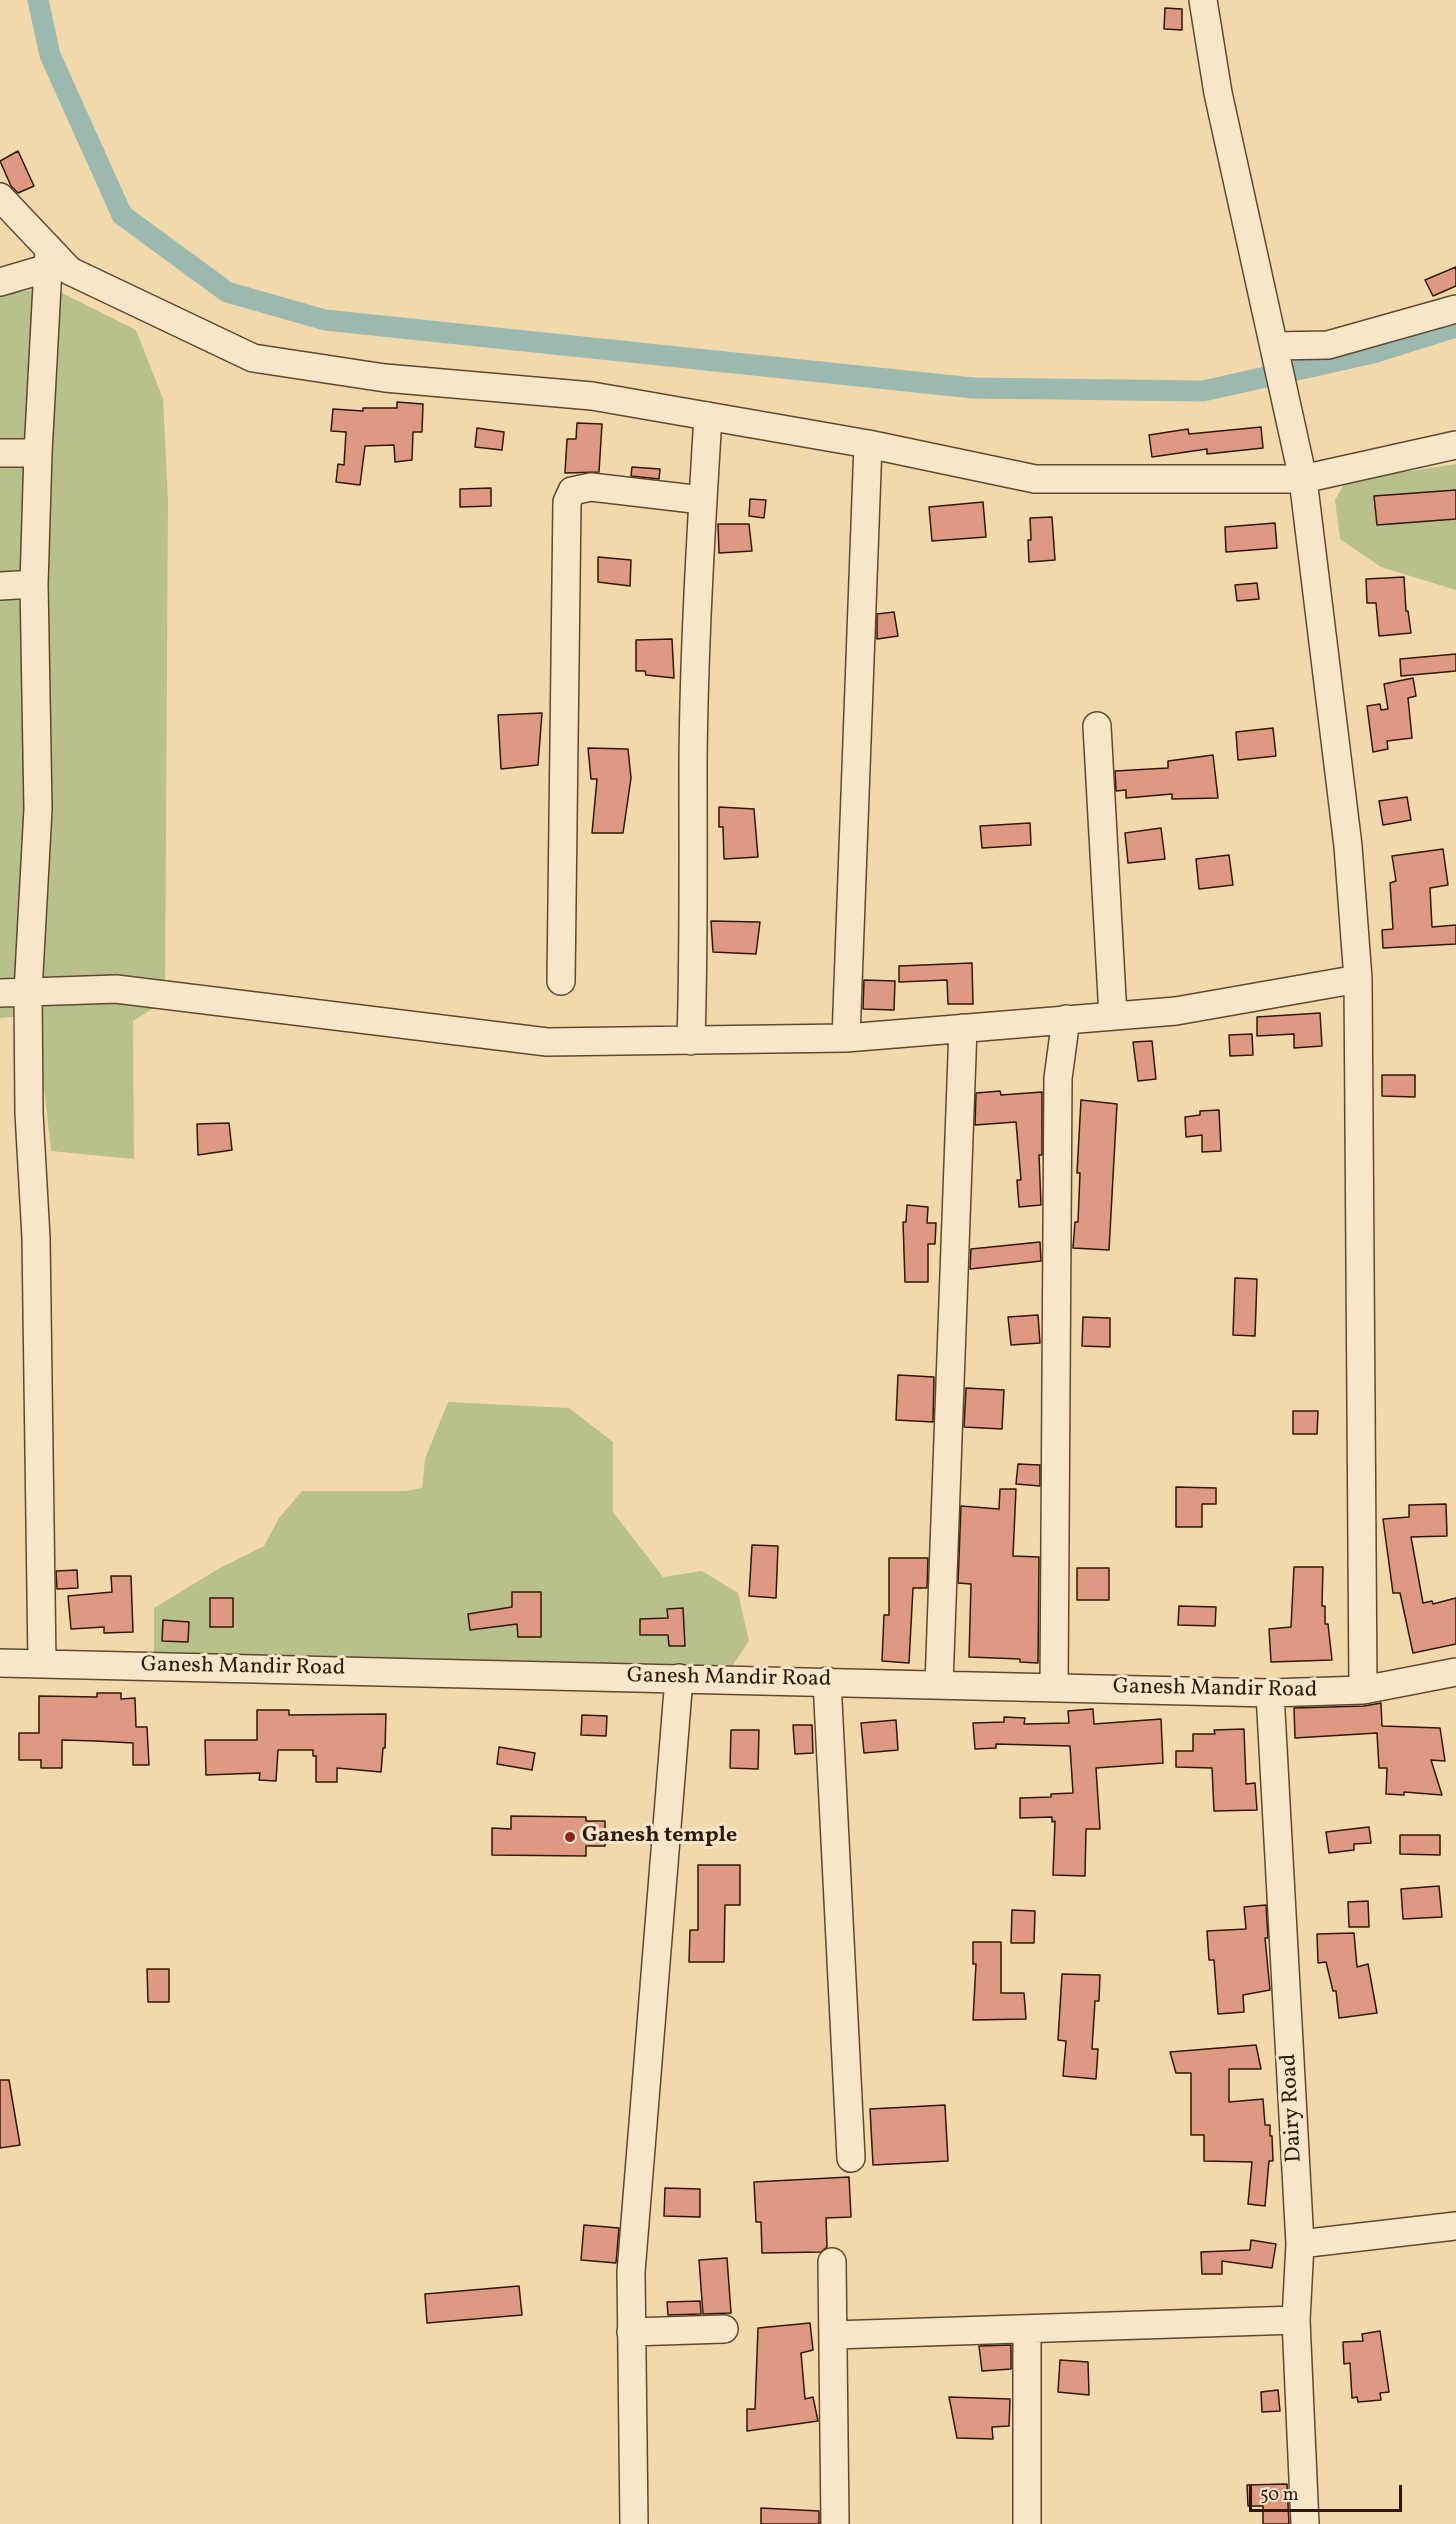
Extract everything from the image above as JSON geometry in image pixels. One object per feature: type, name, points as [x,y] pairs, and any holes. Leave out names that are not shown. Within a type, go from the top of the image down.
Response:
[{"type":"street","points":[[1203,0],[1218,93],[1303,478],[1348,846],[1358,979],[1363,1690]]},
{"type":"street","points":[[0,196],[49,258],[70,272],[254,358],[385,378],[592,396],[868,444],[1035,479],[1303,478],[1456,445]]},
{"type":"street","points":[[0,282],[49,258]]},
{"type":"street","points":[[42,1664],[36,1238],[29,1113],[28,992],[38,809],[34,584],[38,453],[49,258]]},
{"type":"street","points":[[1275,352],[1328,345],[1456,309]]},
{"type":"street","points":[[691,1041],[694,918],[693,761],[702,500],[708,416]]},
{"type":"street","points":[[846,1038],[868,444]]},
{"type":"street","points":[[0,453],[38,453]]},
{"type":"street","points":[[561,981],[567,502],[572,491],[591,487],[702,500]]},
{"type":"street","points":[[0,586],[34,584]]},
{"type":"street","points":[[1097,726],[1113,1016]]},
{"type":"street","points":[[0,993],[116,989],[547,1042],[691,1041],[846,1038],[1176,1011],[1358,979]]},
{"type":"street","points":[[1054,1687],[1058,1078],[1066,1019]]},
{"type":"street","points":[[939,1684],[963,1028]]},
{"type":"street","name":"Ganesh Mandir Road","points":[[0,1663],[1270,1693],[1363,1690],[1456,1672]]},
{"type":"street","points":[[634,2524],[631,2272],[679,1678]]},
{"type":"street","points":[[827,1681],[851,2158]]},
{"type":"street","name":"Dairy Road","points":[[1270,1693],[1300,2244],[1296,2320],[1305,2524]]},
{"type":"street","points":[[1300,2244],[1456,2226]]},
{"type":"street","points":[[832,2262],[835,2524]]},
{"type":"street","points":[[833,2336],[1296,2320]]},
{"type":"street","points":[[631,2332],[724,2329]]},
{"type":"street","points":[[1027,2330],[1027,2524]]},
{"type":"green space","points":[[52,288],[136,330],[163,399],[168,500],[165,1001],[133,1021],[134,1159],[51,1151],[36,1015],[0,1018],[0,294]]},
{"type":"green space","points":[[1456,464],[1456,590],[1381,567],[1340,539],[1335,500],[1346,481]]},
{"type":"green space","points":[[448,1402],[569,1408],[613,1442],[613,1512],[663,1577],[702,1571],[738,1593],[749,1641],[732,1666],[154,1653],[154,1608],[220,1568],[264,1546],[279,1518],[302,1491],[405,1491],[422,1488],[425,1459]]},
{"type":"building","points":[[1165,8],[1182,9],[1182,30],[1164,29]]},
{"type":"building","points":[[18,151],[34,186],[18,193],[11,186],[0,161]]},
{"type":"building","points":[[1456,267],[1456,286],[1433,296],[1425,280]]},
{"type":"building","points":[[397,402],[423,404],[422,432],[413,432],[412,460],[395,462],[394,445],[365,446],[360,485],[336,482],[338,464],[344,465],[346,432],[331,431],[333,409],[363,411],[363,408],[397,408]]},
{"type":"building","points":[[577,423],[602,424],[599,472],[565,473],[567,439],[576,439]]},
{"type":"building","points":[[1261,427],[1263,448],[1207,454],[1207,449],[1152,457],[1149,435],[1188,429],[1189,434]]},
{"type":"building","points":[[477,428],[504,432],[502,450],[475,447]]},
{"type":"building","points":[[632,467],[660,469],[659,479],[631,476]]},
{"type":"building","points":[[491,488],[491,506],[460,507],[460,489]]},
{"type":"building","points":[[1456,490],[1456,519],[1377,525],[1374,496]]},
{"type":"building","points":[[750,499],[766,500],[764,518],[749,516]]},
{"type":"building","points":[[983,502],[986,537],[932,541],[929,507]]},
{"type":"building","points":[[1052,517],[1055,560],[1029,562],[1030,518]]},
{"type":"building","points":[[1275,523],[1277,548],[1226,552],[1225,527]]},
{"type":"building","points":[[718,524],[749,524],[752,551],[719,553]]},
{"type":"building","points":[[598,557],[631,560],[630,586],[598,582]]},
{"type":"building","points":[[1404,577],[1406,611],[1408,611],[1411,633],[1379,636],[1376,603],[1367,603],[1366,579]]},
{"type":"building","points":[[1257,583],[1259,599],[1237,601],[1235,585]]},
{"type":"building","points":[[894,612],[898,636],[877,639],[877,614]]},
{"type":"building","points":[[672,639],[674,678],[646,675],[645,671],[636,671],[636,640]]},
{"type":"building","points":[[1456,654],[1456,671],[1401,676],[1400,659]]},
{"type":"building","points":[[1413,678],[1416,696],[1408,698],[1412,738],[1387,741],[1388,749],[1373,752],[1367,706],[1380,704],[1381,710],[1388,709],[1384,684]]},
{"type":"building","points":[[542,713],[538,765],[501,769],[498,715]]},
{"type":"building","points":[[1273,728],[1276,756],[1238,760],[1236,732]]},
{"type":"building","points":[[588,748],[628,749],[631,778],[623,833],[592,833],[597,779],[591,779]]},
{"type":"building","points":[[1213,755],[1218,798],[1172,799],[1172,794],[1126,798],[1126,790],[1116,791],[1115,771],[1168,768],[1168,761]]},
{"type":"building","points":[[1407,797],[1411,820],[1383,825],[1379,801]]},
{"type":"building","points":[[719,807],[754,809],[758,857],[724,859],[723,827],[719,827]]},
{"type":"building","points":[[1030,823],[1031,845],[982,848],[980,826]]},
{"type":"building","points":[[1161,828],[1165,859],[1128,863],[1125,833]]},
{"type":"building","points":[[1443,849],[1448,885],[1430,888],[1432,927],[1456,925],[1456,944],[1383,948],[1382,930],[1393,929],[1390,883],[1396,881],[1392,856]]},
{"type":"building","points":[[1229,855],[1233,885],[1199,889],[1196,859]]},
{"type":"building","points":[[711,921],[760,922],[756,954],[713,952]]},
{"type":"building","points":[[972,963],[973,1004],[948,1004],[947,980],[899,982],[899,966]]},
{"type":"building","points":[[864,980],[895,981],[894,1010],[863,1009]]},
{"type":"building","points":[[1320,1013],[1322,1046],[1294,1048],[1294,1034],[1257,1036],[1257,1017]]},
{"type":"building","points":[[1252,1034],[1253,1055],[1230,1056],[1229,1035]]},
{"type":"building","points":[[1152,1041],[1156,1079],[1138,1081],[1133,1042]]},
{"type":"building","points":[[1382,1075],[1415,1075],[1415,1097],[1382,1096]]},
{"type":"building","points":[[1000,1091],[1001,1095],[1042,1092],[1042,1155],[1039,1155],[1041,1205],[1019,1207],[1017,1180],[1021,1180],[1016,1122],[975,1125],[976,1093]]},
{"type":"building","points":[[1081,1100],[1117,1104],[1109,1250],[1073,1248],[1075,1222],[1078,1222],[1080,1173],[1077,1173]]},
{"type":"building","points":[[1219,1110],[1221,1151],[1202,1152],[1202,1135],[1186,1137],[1185,1117],[1200,1115],[1200,1111]]},
{"type":"building","points":[[229,1123],[232,1150],[198,1155],[197,1124]]},
{"type":"building","points":[[907,1205],[928,1207],[927,1223],[936,1223],[935,1244],[928,1244],[928,1282],[905,1282],[903,1222],[906,1222]]},
{"type":"building","points":[[1040,1242],[1041,1261],[970,1269],[971,1249]]},
{"type":"building","points":[[1235,1278],[1257,1279],[1255,1336],[1233,1335]]},
{"type":"building","points":[[1038,1315],[1040,1343],[1011,1345],[1008,1317]]},
{"type":"building","points":[[1083,1317],[1110,1318],[1110,1347],[1082,1346]]},
{"type":"building","points":[[898,1375],[934,1377],[933,1422],[896,1420]]},
{"type":"building","points":[[966,1388],[1004,1390],[1002,1429],[964,1427]]},
{"type":"building","points":[[1293,1411],[1318,1411],[1317,1434],[1293,1434]]},
{"type":"building","points":[[1018,1464],[1040,1465],[1040,1486],[1016,1484]]},
{"type":"building","points":[[1176,1487],[1216,1488],[1216,1504],[1202,1504],[1202,1527],[1176,1527]]},
{"type":"building","points":[[1000,1489],[1016,1489],[1013,1556],[1039,1557],[1038,1663],[1020,1662],[1020,1659],[969,1657],[971,1584],[958,1583],[961,1506],[999,1509]]},
{"type":"building","points":[[1446,1504],[1447,1536],[1411,1537],[1423,1603],[1432,1601],[1433,1604],[1456,1598],[1456,1644],[1413,1653],[1400,1593],[1393,1593],[1383,1519],[1409,1517],[1409,1505]]},
{"type":"building","points":[[752,1545],[778,1546],[776,1598],[749,1596]]},
{"type":"building","points":[[889,1558],[928,1558],[927,1588],[913,1588],[909,1663],[882,1661],[884,1615],[889,1615]]},
{"type":"building","points":[[1294,1567],[1323,1567],[1322,1606],[1325,1606],[1325,1624],[1328,1624],[1332,1660],[1271,1662],[1269,1629],[1291,1627]]},
{"type":"building","points":[[1077,1568],[1109,1568],[1109,1600],[1077,1600]]},
{"type":"building","points":[[77,1570],[78,1588],[57,1589],[56,1571]]},
{"type":"building","points":[[111,1576],[131,1576],[133,1632],[104,1633],[104,1627],[71,1629],[68,1596],[112,1592]]},
{"type":"building","points":[[512,1592],[541,1592],[541,1637],[518,1637],[517,1624],[470,1630],[468,1614],[512,1607]]},
{"type":"building","points":[[210,1598],[233,1598],[233,1627],[210,1627]]},
{"type":"building","points":[[1179,1606],[1216,1607],[1215,1626],[1178,1625]]},
{"type":"building","points":[[683,1608],[685,1646],[669,1646],[668,1635],[640,1635],[640,1619],[668,1618],[667,1609]]},
{"type":"building","points":[[163,1620],[189,1622],[188,1642],[162,1641]]},
{"type":"building","points":[[97,1693],[121,1693],[121,1699],[135,1698],[136,1727],[147,1727],[149,1765],[133,1765],[133,1743],[96,1741],[62,1740],[62,1768],[41,1768],[41,1760],[19,1760],[19,1733],[39,1733],[39,1696],[97,1697]]},
{"type":"building","points":[[1381,1703],[1382,1726],[1440,1728],[1445,1761],[1431,1760],[1442,1795],[1404,1792],[1404,1795],[1386,1794],[1387,1768],[1379,1768],[1377,1733],[1295,1738],[1294,1708],[1364,1706]]},
{"type":"building","points":[[1093,1709],[1094,1724],[1161,1719],[1163,1763],[1096,1768],[1100,1829],[1086,1829],[1085,1876],[1053,1875],[1055,1821],[1052,1822],[1052,1817],[1020,1818],[1020,1798],[1051,1797],[1051,1794],[1073,1793],[1070,1746],[996,1744],[996,1748],[975,1749],[973,1723],[1004,1722],[1004,1717],[1025,1718],[1024,1724],[1069,1723],[1068,1711]]},
{"type":"building","points":[[257,1710],[289,1710],[289,1715],[386,1714],[385,1748],[383,1748],[381,1772],[337,1768],[337,1782],[316,1782],[316,1756],[313,1756],[313,1750],[278,1750],[276,1781],[259,1780],[260,1773],[206,1775],[205,1740],[257,1740]]},
{"type":"building","points":[[582,1715],[607,1716],[606,1736],[581,1735]]},
{"type":"building","points":[[896,1720],[898,1750],[864,1753],[861,1723]]},
{"type":"building","points":[[793,1725],[812,1725],[813,1753],[795,1754]]},
{"type":"building","points":[[1244,1729],[1246,1784],[1255,1783],[1257,1810],[1214,1811],[1212,1768],[1176,1767],[1176,1751],[1193,1751],[1193,1734],[1215,1734],[1214,1730]]},
{"type":"building","points":[[731,1730],[759,1730],[758,1769],[730,1768]]},
{"type":"building","points":[[499,1747],[535,1753],[532,1770],[497,1764]]},
{"type":"building","points":[[511,1816],[586,1817],[586,1821],[605,1821],[605,1846],[586,1846],[586,1856],[492,1855],[492,1828],[511,1829]]},
{"type":"building","points":[[1369,1827],[1371,1843],[1354,1844],[1354,1850],[1329,1853],[1326,1832]]},
{"type":"building","points":[[1400,1835],[1440,1835],[1440,1855],[1400,1854]]},
{"type":"building","points":[[698,1865],[740,1865],[740,1905],[725,1905],[724,1962],[689,1962],[690,1930],[698,1930]]},
{"type":"building","points":[[1439,1886],[1442,1917],[1403,1919],[1401,1889]]},
{"type":"building","points":[[1368,1901],[1369,1927],[1349,1927],[1348,1902]]},
{"type":"building","points":[[1266,1905],[1268,1938],[1265,1938],[1270,1990],[1243,1995],[1244,2012],[1218,2014],[1214,1960],[1209,1960],[1207,1931],[1246,1929],[1244,1907]]},
{"type":"building","points":[[1012,1910],[1035,1911],[1034,1943],[1011,1943]]},
{"type":"building","points":[[1354,1933],[1357,1967],[1368,1964],[1377,2013],[1339,2018],[1336,1991],[1333,1991],[1326,1962],[1318,1963],[1317,1934]]},
{"type":"building","points":[[973,1942],[1001,1942],[1001,1993],[1024,1993],[1026,2019],[973,2020],[976,1964],[973,1964]]},
{"type":"building","points":[[147,1969],[169,1969],[169,2002],[148,2002]]},
{"type":"building","points":[[1062,1974],[1100,1975],[1099,2001],[1095,2001],[1092,2049],[1098,2049],[1096,2079],[1063,2076],[1066,2041],[1058,2040]]},
{"type":"building","points":[[1256,2045],[1261,2069],[1229,2069],[1229,2102],[1263,2099],[1265,2125],[1270,2125],[1270,2136],[1272,2136],[1273,2161],[1269,2161],[1265,2206],[1248,2204],[1252,2162],[1204,2161],[1204,2135],[1191,2135],[1191,2073],[1176,2073],[1170,2052]]},
{"type":"building","points":[[0,2080],[9,2080],[20,2145],[0,2148]]},
{"type":"building","points":[[945,2105],[948,2161],[873,2165],[870,2109]]},
{"type":"building","points":[[849,2177],[851,2217],[826,2218],[827,2247],[821,2252],[762,2253],[761,2222],[756,2222],[754,2182]]},
{"type":"building","points":[[665,2188],[700,2189],[700,2217],[664,2216]]},
{"type":"building","points":[[584,2225],[619,2228],[616,2263],[581,2260]]},
{"type":"building","points":[[1251,2240],[1276,2244],[1272,2268],[1222,2261],[1222,2274],[1202,2274],[1201,2252],[1250,2250]]},
{"type":"building","points":[[727,2258],[731,2313],[703,2314],[699,2260]]},
{"type":"building","points":[[519,2286],[522,2315],[427,2323],[425,2294]]},
{"type":"building","points":[[700,2301],[701,2314],[668,2315],[667,2302]]},
{"type":"building","points":[[810,2323],[813,2350],[801,2353],[805,2399],[813,2397],[818,2421],[747,2431],[747,2409],[755,2409],[758,2328]]},
{"type":"building","points":[[1380,2331],[1389,2392],[1380,2393],[1381,2400],[1358,2402],[1357,2397],[1352,2398],[1350,2363],[1344,2364],[1343,2342],[1363,2341],[1362,2334]]},
{"type":"building","points":[[1011,2345],[1011,2369],[982,2371],[979,2346]]},
{"type":"building","points":[[1060,2360],[1088,2362],[1089,2395],[1058,2392]]},
{"type":"building","points":[[1278,2390],[1280,2411],[1262,2412],[1261,2392]]},
{"type":"building","points":[[949,2397],[1010,2399],[1009,2426],[992,2427],[993,2439],[957,2438]]},
{"type":"building","points":[[1287,2484],[1289,2524],[1263,2524],[1263,2506],[1248,2506],[1247,2485]]},
{"type":"building","points":[[761,2508],[819,2511],[819,2524],[761,2524]]},
{"type":"waterway","points":[[38,0],[50,55],[122,215],[227,292],[325,320],[973,388],[1203,391],[1373,353],[1456,327]]},
{"type":"place","name":"Ganesh temple","points":[[570,1837]]}]
